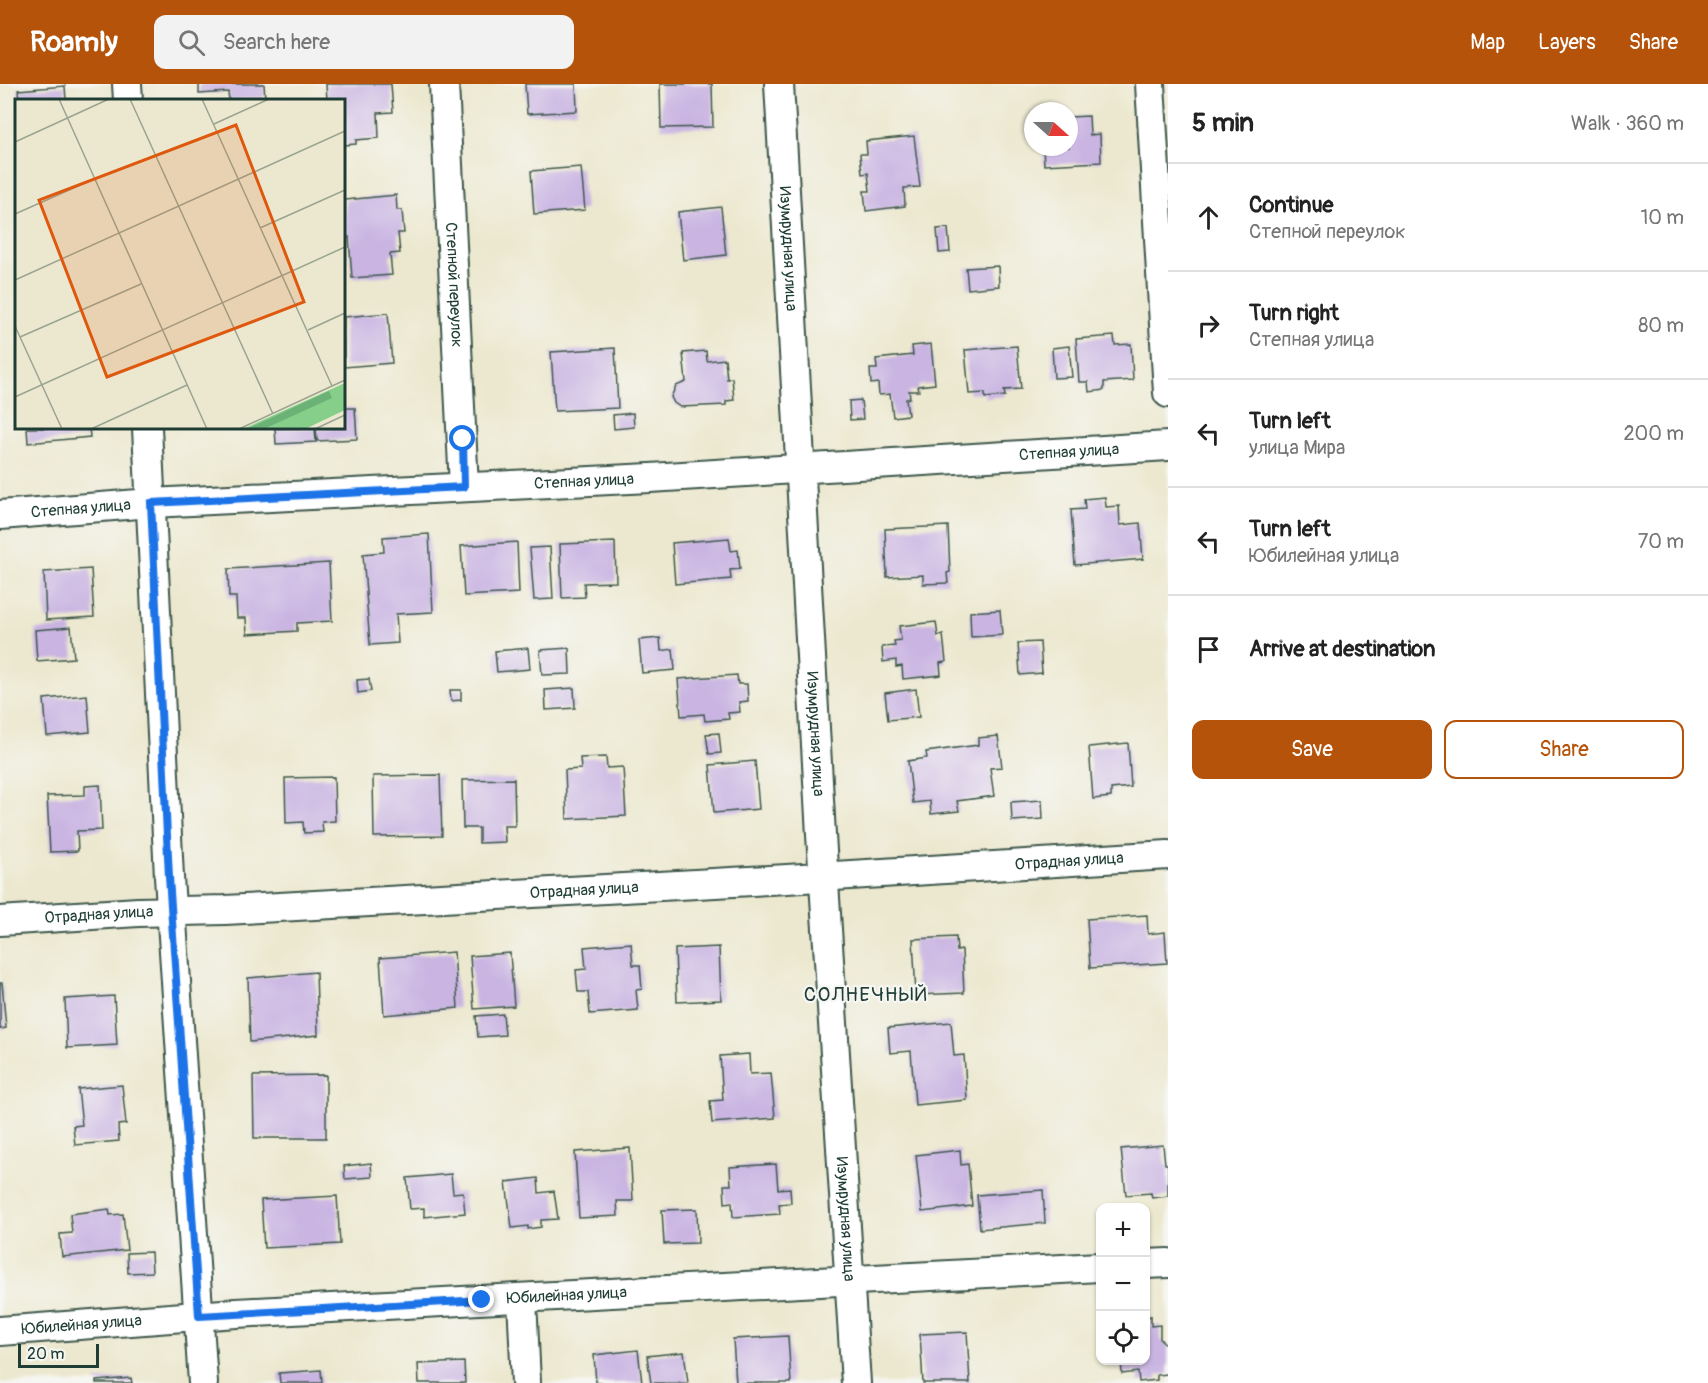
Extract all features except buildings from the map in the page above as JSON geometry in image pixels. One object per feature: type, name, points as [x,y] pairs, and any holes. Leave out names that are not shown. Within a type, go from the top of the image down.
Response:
[{"type":"street","points":[[127,84],[128,99]]},
{"type":"street","name":"Степной переулок","points":[[444,84],[464,487]]},
{"type":"street","name":"Изумрудная улица","points":[[779,84],[824,877],[856,1383]]},
{"type":"street","points":[[1150,84],[1168,393]]},
{"type":"street","points":[[147,429],[172,911],[203,1383]]},
{"type":"street","name":"Степная улица","points":[[0,515],[151,503],[1168,446]]},
{"type":"street","name":"Отрадная улица","points":[[0,921],[824,877],[1168,855]]},
{"type":"street","points":[[1150,1264],[1168,1263]]},
{"type":"street","name":"Юбилейная улица","points":[[0,1331],[199,1316],[1096,1267]]},
{"type":"street","points":[[522,1299],[526,1383]]},
{"type":"district","name":"СОЛНЕЧНЫЙ","points":[[866,994]]},
{"type":"route","points":[[463,439],[464,487],[151,503],[169,877],[199,1316],[482,1300]]}]
